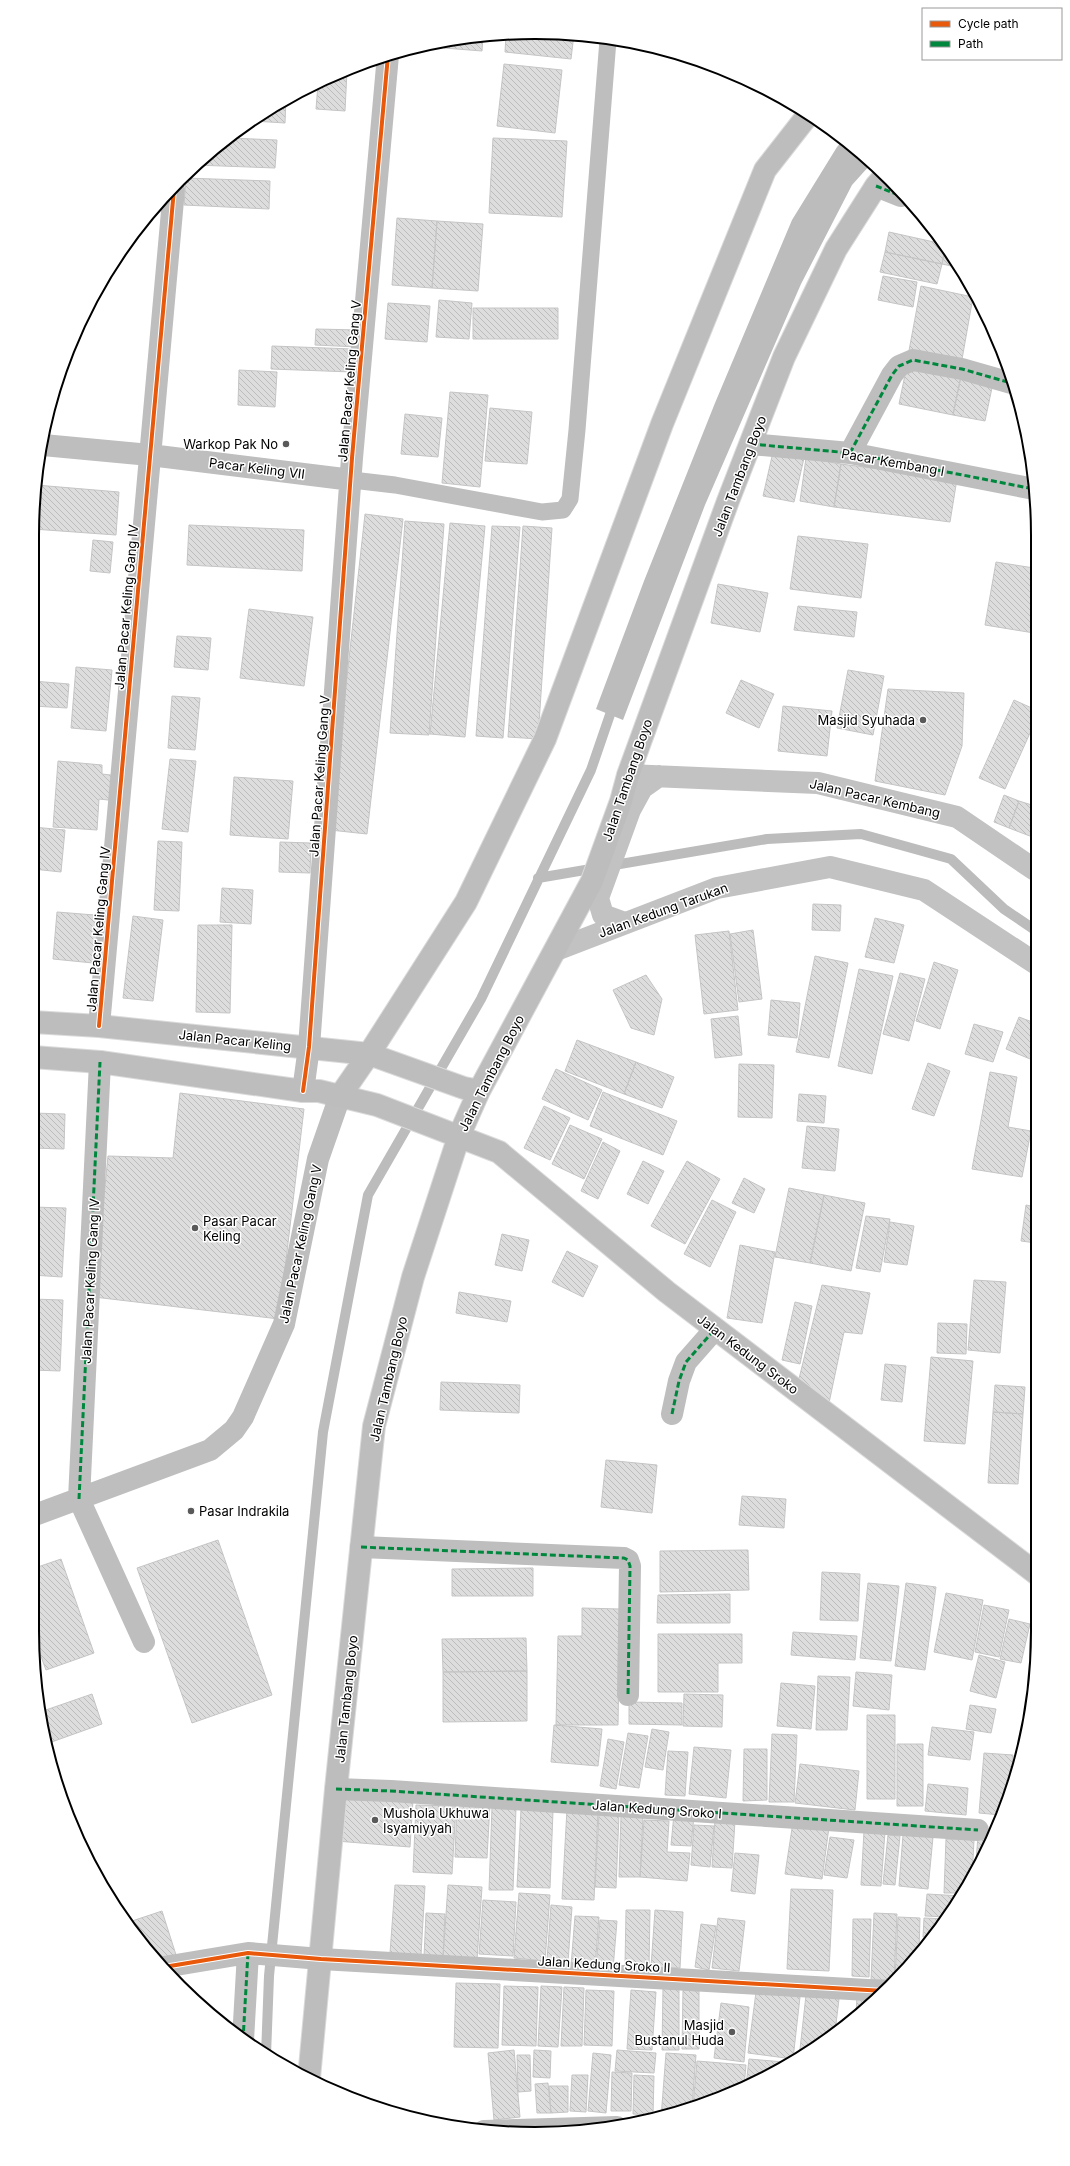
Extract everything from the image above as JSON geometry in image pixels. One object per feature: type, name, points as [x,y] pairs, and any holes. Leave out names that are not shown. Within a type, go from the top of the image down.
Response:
[{"type":"main road","points":[[340,1096],[369,1054],[466,902],[545,739],[662,424],[765,170],[805,119]]},
{"type":"main road","name":"Jalan Tambang Boyo","points":[[309,2072],[312,1957],[336,1789],[374,1426],[413,1278],[454,1135],[472,1090],[598,882],[626,805],[628,775],[784,357],[836,249],[880,182]]},
{"type":"main road","name":"Jalan Pacar Kembang","points":[[628,775],[818,783],[957,817],[1031,867]]},
{"type":"main road","points":[[626,805],[642,788],[659,776]]},
{"type":"main road","name":"Jalan Kedung Tarukan","points":[[556,950],[717,888],[830,867],[924,890],[1031,960]]},
{"type":"main road","points":[[598,882],[598,898],[603,915],[625,923]]},
{"type":"main road","name":"Jalan Pacar Keling","points":[[39,1022],[99,1026],[369,1054],[472,1090]]},
{"type":"main road","points":[[39,1058],[100,1062],[303,1092],[319,1091],[383,1108],[454,1135]]},
{"type":"main road","name":"Jalan Kedung Sroko","points":[[454,1135],[499,1152],[667,1292],[1031,1569]]},
{"type":"street","name":"Jalan Pacar Keling Gang V","points":[[303,1092],[309,1047],[352,480],[352,458],[387,62]]},
{"type":"street","points":[[880,182],[890,188]]},
{"type":"street","name":"Jalan Pacar Keling Gang IV","points":[[99,1026],[173,196]]},
{"type":"street","points":[[850,453],[892,375],[899,366],[909,361],[962,369],[1007,382]]},
{"type":"street","name":"Pacar Kembang I","points":[[751,444],[850,453],[1029,488]]},
{"type":"street","name":"Pacar Keling VII","points":[[48,445],[150,455],[352,480]]},
{"type":"street","name":"Jalan Pacar Keling Gang IV","points":[[79,1499],[100,1062]]},
{"type":"street","name":"Jalan Pacar Keling Gang V","points":[[39,1513],[210,1450],[234,1430],[243,1417],[284,1324],[318,1159],[340,1096]]},
{"type":"street","points":[[672,1414],[679,1381],[686,1362],[716,1329]]},
{"type":"street","points":[[79,1499],[144,1642]]},
{"type":"street","points":[[361,1547],[624,1558],[628,1560],[630,1566],[628,1695]]},
{"type":"street","name":"Jalan Kedung Sroko I","points":[[336,1789],[406,1792],[978,1830]]},
{"type":"street","points":[[244,2033],[255,1953]]},
{"type":"street","name":"Jalan Kedung Sroko II","points":[[169,1966],[255,1953],[877,1991]]},
{"type":"lane","points":[[352,480],[395,485],[542,512],[563,510],[570,499],[577,430],[608,44]]},
{"type":"shaded area","points":[[840,144],[868,167],[852,185],[801,284],[705,505],[623,720],[596,709],[644,581],[715,403],[792,220]]},
{"type":"building","points":[[506,40],[573,41],[571,59],[505,52]]},
{"type":"building","points":[[483,42],[482,51],[444,48],[470,43]]},
{"type":"building","points":[[504,64],[562,70],[555,133],[497,126]]},
{"type":"building","points":[[347,76],[345,111],[316,109],[318,89]]},
{"type":"building","points":[[286,106],[285,123],[261,122]]},
{"type":"building","points":[[237,138],[277,140],[275,168],[204,165]]},
{"type":"building","points":[[493,138],[567,141],[562,217],[489,213]]},
{"type":"building","points":[[190,178],[270,181],[269,209],[184,205],[186,182]]},
{"type":"building","points":[[397,218],[437,221],[432,288],[392,285]]},
{"type":"building","points":[[437,221],[483,224],[478,291],[432,288]]},
{"type":"building","points":[[889,232],[935,242],[944,254],[942,264],[885,252]]},
{"type":"building","points":[[885,252],[942,264],[937,284],[880,272]]},
{"type":"building","points":[[944,254],[952,266],[942,264]]},
{"type":"building","points":[[883,276],[917,282],[913,307],[878,300]]},
{"type":"building","points":[[921,286],[970,296],[972,301],[961,365],[908,356]]},
{"type":"building","points":[[439,300],[472,303],[469,339],[436,337]]},
{"type":"building","points":[[388,303],[430,306],[427,342],[385,339]]},
{"type":"building","points":[[473,308],[558,308],[558,339],[473,339]]},
{"type":"building","points":[[316,329],[359,330],[358,347],[315,345]]},
{"type":"building","points":[[272,346],[353,349],[352,372],[271,369]]},
{"type":"building","points":[[907,365],[961,376],[953,415],[899,404]]},
{"type":"building","points":[[239,370],[277,372],[275,407],[238,405]]},
{"type":"building","points":[[961,376],[993,383],[985,421],[953,415]]},
{"type":"building","points":[[450,392],[488,395],[480,487],[442,483]]},
{"type":"building","points":[[490,408],[532,412],[527,464],[485,461]]},
{"type":"building","points":[[405,414],[442,418],[438,457],[401,454]]},
{"type":"building","points":[[773,452],[804,458],[794,502],[763,496]]},
{"type":"building","points":[[806,458],[841,464],[834,507],[800,501]]},
{"type":"building","points":[[841,464],[957,479],[950,522],[834,507]]},
{"type":"building","points":[[42,485],[119,492],[116,535],[39,529]]},
{"type":"building","points":[[365,514],[403,519],[367,834],[330,830]]},
{"type":"building","points":[[405,521],[444,524],[429,735],[390,733]]},
{"type":"building","points":[[450,523],[485,526],[465,737],[430,734]]},
{"type":"building","points":[[189,525],[304,530],[302,571],[187,565]]},
{"type":"building","points":[[492,526],[520,527],[503,738],[476,736]]},
{"type":"building","points":[[523,526],[552,528],[538,739],[508,737]]},
{"type":"building","points":[[798,536],[868,544],[861,598],[790,589]]},
{"type":"building","points":[[93,540],[113,542],[110,573],[90,571]]},
{"type":"building","points":[[996,562],[1031,568],[1031,633],[985,625]]},
{"type":"building","points":[[718,584],[768,593],[760,632],[711,623]]},
{"type":"building","points":[[798,606],[857,612],[854,637],[794,630]]},
{"type":"building","points":[[249,609],[313,617],[304,686],[240,678]]},
{"type":"building","points":[[177,636],[211,638],[208,670],[174,667]]},
{"type":"building","points":[[76,667],[112,670],[106,731],[71,728]]},
{"type":"building","points":[[848,670],[884,676],[873,735],[837,728]]},
{"type":"building","points":[[741,680],[774,694],[759,728],[726,713]]},
{"type":"building","points":[[39,682],[69,684],[67,708],[39,706]]},
{"type":"building","name":"Masjid Syuhada","points":[[888,689],[964,693],[962,746],[945,795],[875,781]]},
{"type":"building","points":[[172,696],[200,698],[195,750],[168,748]]},
{"type":"building","points":[[1014,700],[1031,708],[1031,731],[1005,789],[979,778]]},
{"type":"building","points":[[783,706],[832,711],[827,756],[778,751]]},
{"type":"building","points":[[170,759],[196,761],[188,832],[162,829]]},
{"type":"building","points":[[58,761],[102,765],[102,774],[119,776],[117,801],[99,799],[97,830],[53,827]]},
{"type":"building","points":[[234,777],[293,781],[288,839],[230,835]]},
{"type":"building","points":[[1004,795],[1019,801],[1009,828],[994,822]]},
{"type":"building","points":[[1019,801],[1031,805],[1031,836],[1009,828]]},
{"type":"building","points":[[39,828],[65,830],[61,872],[39,870]]},
{"type":"building","points":[[158,841],[182,842],[179,911],[154,910]]},
{"type":"building","points":[[280,842],[311,843],[310,873],[279,872]]},
{"type":"building","points":[[222,888],[253,890],[251,924],[220,922]]},
{"type":"building","points":[[813,904],[841,905],[840,931],[812,930]]},
{"type":"building","points":[[57,912],[107,916],[103,964],[53,959]]},
{"type":"building","points":[[133,916],[163,920],[153,1001],[123,998]]},
{"type":"building","points":[[875,918],[904,925],[894,963],[865,957]]},
{"type":"building","points":[[198,925],[232,925],[230,1013],[196,1012]]},
{"type":"building","points":[[753,930],[762,999],[739,1002],[730,934]]},
{"type":"building","points":[[729,931],[738,1010],[704,1014],[695,935]]},
{"type":"building","points":[[815,956],[848,963],[829,1058],[796,1052]]},
{"type":"building","points":[[934,962],[958,970],[940,1029],[916,1021]]},
{"type":"building","points":[[859,969],[893,976],[872,1074],[838,1066]]},
{"type":"building","points":[[900,973],[925,979],[909,1041],[883,1034]]},
{"type":"building","points":[[646,975],[662,999],[654,1035],[631,1028],[613,990]]},
{"type":"building","points":[[771,1000],[800,1003],[797,1038],[768,1035]]},
{"type":"building","points":[[738,1016],[742,1055],[715,1058],[711,1019]]},
{"type":"building","points":[[1019,1017],[1031,1022],[1031,1059],[1006,1049]]},
{"type":"building","points":[[974,1024],[1003,1032],[993,1062],[965,1054]]},
{"type":"building","points":[[577,1040],[636,1062],[624,1094],[565,1071]]},
{"type":"building","points":[[636,1062],[674,1077],[662,1108],[624,1094]]},
{"type":"building","points":[[928,1063],[950,1071],[934,1116],[912,1109]]},
{"type":"building","points":[[739,1064],[774,1065],[772,1118],[738,1117]]},
{"type":"building","points":[[556,1069],[602,1090],[588,1120],[542,1099]]},
{"type":"building","points":[[990,1072],[1017,1077],[1008,1127],[1031,1131],[1022,1177],[972,1169]]},
{"type":"building","points":[[603,1092],[677,1121],[663,1155],[590,1126]]},
{"type":"building","name":"Pasar Pacar Keling","points":[[180,1093],[304,1109],[279,1319],[94,1297],[108,1156],[173,1158]]},
{"type":"building","points":[[799,1094],[826,1096],[824,1123],[797,1121]]},
{"type":"building","points":[[544,1106],[570,1118],[550,1160],[524,1148]]},
{"type":"building","points":[[39,1113],[65,1114],[64,1149],[39,1148]]},
{"type":"building","points":[[570,1125],[602,1139],[584,1179],[552,1164]]},
{"type":"building","points":[[807,1126],[839,1129],[835,1171],[802,1168]]},
{"type":"building","points":[[603,1142],[620,1151],[598,1199],[581,1191]]},
{"type":"building","points":[[643,1161],[664,1171],[648,1204],[627,1194]]},
{"type":"building","points":[[687,1161],[720,1179],[685,1244],[651,1226]]},
{"type":"building","points":[[744,1178],[765,1189],[754,1213],[732,1203]]},
{"type":"building","points":[[789,1188],[824,1195],[810,1263],[775,1257]]},
{"type":"building","points":[[824,1195],[865,1203],[851,1271],[810,1263]]},
{"type":"building","points":[[712,1200],[736,1212],[710,1267],[684,1254]]},
{"type":"building","points":[[1026,1205],[1031,1206],[1031,1242],[1021,1241]]},
{"type":"building","points":[[39,1207],[66,1208],[62,1277],[39,1275]]},
{"type":"building","points":[[866,1216],[890,1219],[880,1272],[856,1268]]},
{"type":"building","points":[[890,1222],[914,1226],[907,1265],[884,1262]]},
{"type":"building","points":[[502,1234],[529,1240],[522,1271],[495,1265]]},
{"type":"building","points":[[740,1245],[775,1252],[762,1323],[727,1318]]},
{"type":"building","points":[[567,1251],[598,1266],[583,1297],[552,1282]]},
{"type":"building","points":[[974,1280],[1006,1282],[1000,1353],[968,1350]]},
{"type":"building","points":[[822,1285],[870,1293],[862,1334],[844,1332],[829,1403],[796,1391]]},
{"type":"building","points":[[459,1292],[511,1301],[507,1322],[456,1313]]},
{"type":"building","points":[[39,1299],[63,1300],[60,1371],[39,1370]]},
{"type":"building","points":[[795,1302],[812,1306],[800,1364],[782,1360]]},
{"type":"building","points":[[938,1323],[967,1324],[966,1354],[937,1353]]},
{"type":"building","points":[[931,1357],[973,1361],[965,1444],[924,1441]]},
{"type":"building","points":[[885,1364],[906,1366],[902,1402],[881,1400]]},
{"type":"building","points":[[441,1382],[520,1385],[519,1413],[440,1410]]},
{"type":"building","points":[[995,1385],[1025,1387],[1023,1414],[993,1412]]},
{"type":"building","points":[[993,1412],[1023,1414],[1018,1484],[988,1483]]},
{"type":"building","points":[[606,1460],[657,1465],[652,1513],[601,1507]]},
{"type":"building","points":[[742,1496],[786,1499],[784,1528],[739,1525]]},
{"type":"building","points":[[218,1540],[272,1695],[192,1723],[137,1568]]},
{"type":"building","points":[[748,1550],[749,1590],[660,1592],[660,1551]]},
{"type":"building","points":[[61,1559],[94,1653],[46,1670],[40,1653],[39,1567]]},
{"type":"building","points":[[533,1568],[533,1596],[452,1596],[452,1569]]},
{"type":"building","points":[[822,1572],[860,1574],[858,1621],[820,1620]]},
{"type":"building","points":[[868,1583],[899,1586],[891,1661],[860,1658]]},
{"type":"building","points":[[906,1583],[936,1587],[925,1670],[895,1666]]},
{"type":"building","points":[[946,1593],[983,1600],[972,1660],[934,1652]]},
{"type":"building","points":[[730,1594],[730,1623],[657,1623],[658,1595]]},
{"type":"building","points":[[984,1605],[1009,1610],[999,1657],[975,1652]]},
{"type":"building","points":[[582,1608],[620,1609],[618,1725],[556,1725],[558,1636],[582,1636]]},
{"type":"building","points":[[1009,1619],[1030,1624],[1021,1663],[1000,1659]]},
{"type":"building","points":[[793,1632],[857,1636],[855,1660],[791,1655]]},
{"type":"building","points":[[658,1634],[742,1634],[742,1663],[718,1663],[718,1692],[658,1692]]},
{"type":"building","points":[[526,1638],[527,1671],[443,1672],[442,1639]]},
{"type":"building","points":[[979,1655],[1005,1662],[996,1698],[970,1691]]},
{"type":"building","points":[[527,1671],[527,1721],[443,1722],[443,1672]]},
{"type":"building","points":[[856,1672],[892,1675],[889,1710],[853,1706]]},
{"type":"building","points":[[818,1676],[850,1677],[847,1730],[816,1730]]},
{"type":"building","points":[[781,1683],[815,1686],[811,1729],[777,1726]]},
{"type":"building","points":[[92,1694],[102,1724],[52,1742],[46,1710]]},
{"type":"building","points":[[684,1694],[723,1695],[722,1727],[683,1726]]},
{"type":"building","points":[[629,1702],[682,1703],[682,1725],[629,1724]]},
{"type":"building","points":[[970,1705],[996,1709],[991,1733],[966,1729]]},
{"type":"building","points":[[867,1715],[895,1715],[895,1799],[867,1799]]},
{"type":"building","points":[[554,1725],[602,1729],[598,1766],[551,1762]]},
{"type":"building","points":[[932,1727],[974,1732],[970,1760],[928,1755]]},
{"type":"building","points":[[652,1729],[669,1732],[663,1770],[645,1767]]},
{"type":"building","points":[[628,1733],[648,1736],[639,1788],[619,1785]]},
{"type":"building","points":[[772,1734],[797,1735],[794,1802],[769,1802]]},
{"type":"building","points":[[608,1739],[624,1742],[616,1789],[600,1786]]},
{"type":"building","points":[[897,1744],[923,1744],[923,1806],[897,1806]]},
{"type":"building","points":[[694,1747],[731,1750],[726,1798],[689,1794]]},
{"type":"building","points":[[744,1749],[767,1749],[767,1800],[743,1801]]},
{"type":"building","points":[[668,1751],[688,1752],[685,1796],[665,1795]]},
{"type":"building","points":[[984,1753],[1013,1755],[1012,1764],[1005,1790],[996,1815],[979,1813]]},
{"type":"building","points":[[800,1764],[859,1771],[855,1810],[795,1803]]},
{"type":"building","points":[[928,1784],[968,1788],[966,1815],[925,1811]]},
{"type":"building","name":"Mushola Ukhuwa Isyamiyyah","points":[[340,1795],[413,1800],[410,1847],[336,1841]]},
{"type":"building","points":[[457,1803],[490,1804],[487,1858],[455,1857]]},
{"type":"building","points":[[416,1805],[456,1806],[452,1874],[413,1872]]},
{"type":"building","points":[[492,1807],[516,1808],[513,1890],[489,1890]]},
{"type":"building","points":[[521,1809],[553,1811],[550,1888],[517,1887]]},
{"type":"building","points":[[567,1809],[598,1811],[594,1900],[562,1899]]},
{"type":"building","points":[[599,1813],[619,1814],[616,1888],[595,1887]]},
{"type":"building","points":[[674,1814],[694,1816],[691,1846],[671,1845]]},
{"type":"building","points":[[621,1816],[643,1817],[640,1877],[619,1877]]},
{"type":"building","points":[[715,1819],[735,1821],[732,1868],[712,1867]]},
{"type":"building","points":[[644,1820],[669,1821],[667,1852],[690,1853],[687,1881],[640,1877]]},
{"type":"building","points":[[793,1822],[829,1827],[822,1879],[785,1874]]},
{"type":"building","points":[[694,1825],[714,1826],[710,1867],[691,1865]]},
{"type":"building","points":[[864,1831],[885,1832],[881,1886],[861,1885]]},
{"type":"building","points":[[888,1835],[900,1836],[895,1885],[883,1884]]},
{"type":"building","points":[[903,1835],[933,1837],[928,1889],[899,1886]]},
{"type":"building","points":[[978,1836],[986,1837],[980,1850],[976,1857]]},
{"type":"building","points":[[830,1837],[854,1840],[847,1878],[824,1875]]},
{"type":"building","points":[[946,1839],[974,1840],[973,1864],[965,1879],[956,1893],[944,1893]]},
{"type":"building","points":[[735,1853],[759,1855],[755,1894],[731,1891]]},
{"type":"building","points":[[395,1885],[425,1886],[421,1955],[390,1953]]},
{"type":"building","points":[[448,1885],[482,1887],[477,1960],[443,1958]]},
{"type":"building","points":[[791,1889],[833,1890],[829,1971],[787,1969]]},
{"type":"building","points":[[519,1893],[550,1895],[545,1961],[514,1958]]},
{"type":"building","points":[[927,1894],[954,1896],[940,1917],[925,1916]]},
{"type":"building","points":[[483,1900],[516,1902],[513,1956],[479,1954]]},
{"type":"building","points":[[551,1905],[572,1907],[568,1962],[547,1960]]},
{"type":"building","points":[[626,1910],[650,1910],[649,1967],[625,1967]]},
{"type":"building","points":[[655,1910],[683,1912],[680,1968],[651,1967]]},
{"type":"building","points":[[162,1911],[177,1958],[165,1961],[133,1921]]},
{"type":"building","points":[[426,1913],[445,1914],[443,1958],[424,1957]]},
{"type":"building","points":[[874,1913],[897,1914],[894,1973],[888,1980],[871,1980]]},
{"type":"building","points":[[575,1916],[599,1917],[595,1967],[571,1966]]},
{"type":"building","points":[[898,1917],[920,1918],[919,1945],[895,1972]]},
{"type":"building","points":[[718,1918],[745,1921],[739,1971],[712,1968]]},
{"type":"building","points":[[924,1918],[939,1919],[926,1937],[923,1937]]},
{"type":"building","points":[[853,1919],[871,1919],[869,1977],[852,1976]]},
{"type":"building","points":[[600,1920],[617,1921],[613,1969],[596,1967]]},
{"type":"building","points":[[701,1924],[716,1926],[709,1970],[695,1967]]},
{"type":"building","points":[[456,1983],[500,1984],[498,2048],[454,2047]]},
{"type":"building","points":[[504,1986],[538,1987],[536,2046],[502,2045]]},
{"type":"building","points":[[541,1986],[562,1987],[558,2047],[538,2046]]},
{"type":"building","points":[[564,1987],[584,1988],[582,2046],[561,2046]]},
{"type":"building","points":[[663,1988],[679,1988],[679,2050],[662,2050]]},
{"type":"building","points":[[586,1990],[614,1991],[612,2046],[584,2045]]},
{"type":"building","points":[[631,1990],[656,1992],[652,2050],[627,2049]]},
{"type":"building","points":[[683,1990],[699,1991],[699,2049],[682,2049]]},
{"type":"building","points":[[756,1992],[800,1997],[794,2054],[787,2058],[748,2053]]},
{"type":"building","points":[[806,1995],[839,1999],[836,2026],[800,2050]]},
{"type":"building","points":[[857,1995],[871,1996],[862,2004],[856,2009]]},
{"type":"building","name":"Masjid Bustanul Huda","points":[[721,2003],[749,2007],[744,2062],[714,2058]]},
{"type":"building","points":[[514,2050],[520,2117],[494,2120],[488,2053]]},
{"type":"building","points":[[534,2050],[551,2051],[550,2078],[533,2077]]},
{"type":"building","points":[[617,2050],[656,2053],[654,2073],[615,2071]]},
{"type":"building","points":[[593,2053],[611,2055],[606,2113],[588,2111]]},
{"type":"building","points":[[666,2053],[696,2055],[692,2101],[662,2110]]},
{"type":"building","points":[[517,2055],[530,2055],[531,2091],[518,2092]]},
{"type":"building","points":[[749,2059],[781,2062],[754,2076],[747,2079]]},
{"type":"building","points":[[697,2061],[746,2065],[745,2080],[693,2101]]},
{"type":"building","points":[[612,2072],[632,2073],[631,2111],[611,2111]]},
{"type":"building","points":[[572,2075],[588,2075],[586,2112],[570,2111]]},
{"type":"building","points":[[634,2075],[654,2076],[653,2112],[643,2115],[633,2114]]},
{"type":"building","points":[[548,2083],[551,2113],[537,2113],[535,2084]]},
{"type":"building","points":[[549,2086],[568,2086],[568,2112],[551,2113]]},
{"type":"waterway","points":[[266,2048],[269,1976],[323,1432],[368,1195],[481,999],[591,770],[614,703]]},
{"type":"waterway","points":[[538,878],[767,839],[861,834],[951,859],[1004,909],[1031,927]]},
{"type":"marked path","points":[[876,186],[895,193]]},
{"type":"marked path","points":[[850,453],[892,375],[899,366],[913,360],[962,369],[1007,382]]},
{"type":"marked path","points":[[751,444],[850,453],[1029,488]]},
{"type":"marked path","points":[[79,1499],[100,1062]]},
{"type":"marked path","points":[[672,1414],[679,1381],[686,1362],[715,1329]]},
{"type":"marked path","points":[[361,1547],[624,1558],[628,1560],[630,1566],[628,1695]]},
{"type":"marked path","points":[[336,1789],[391,1791],[978,1830]]},
{"type":"marked path","points":[[243,2032],[248,1953]]},
{"type":"cycle path","points":[[303,1091],[309,1047],[352,458],[387,62]]},
{"type":"cycle path","points":[[99,1026],[173,196]]},
{"type":"cycle path","points":[[169,1966],[248,1953],[321,1959],[877,1991]]},
{"type":"place","name":"Warkop Pak No","points":[[286,444]]},
{"type":"place","name":"Masjid Syuhada","points":[[923,720]]},
{"type":"place","name":"Pasar Pacar Keling","points":[[195,1228]]},
{"type":"place","name":"Pasar Indrakila","points":[[191,1511]]},
{"type":"place","name":"Mushola Ukhuwa Isyamiyyah","points":[[375,1820]]},
{"type":"place","name":"Masjid Bustanul Huda","points":[[732,2032]]}]
